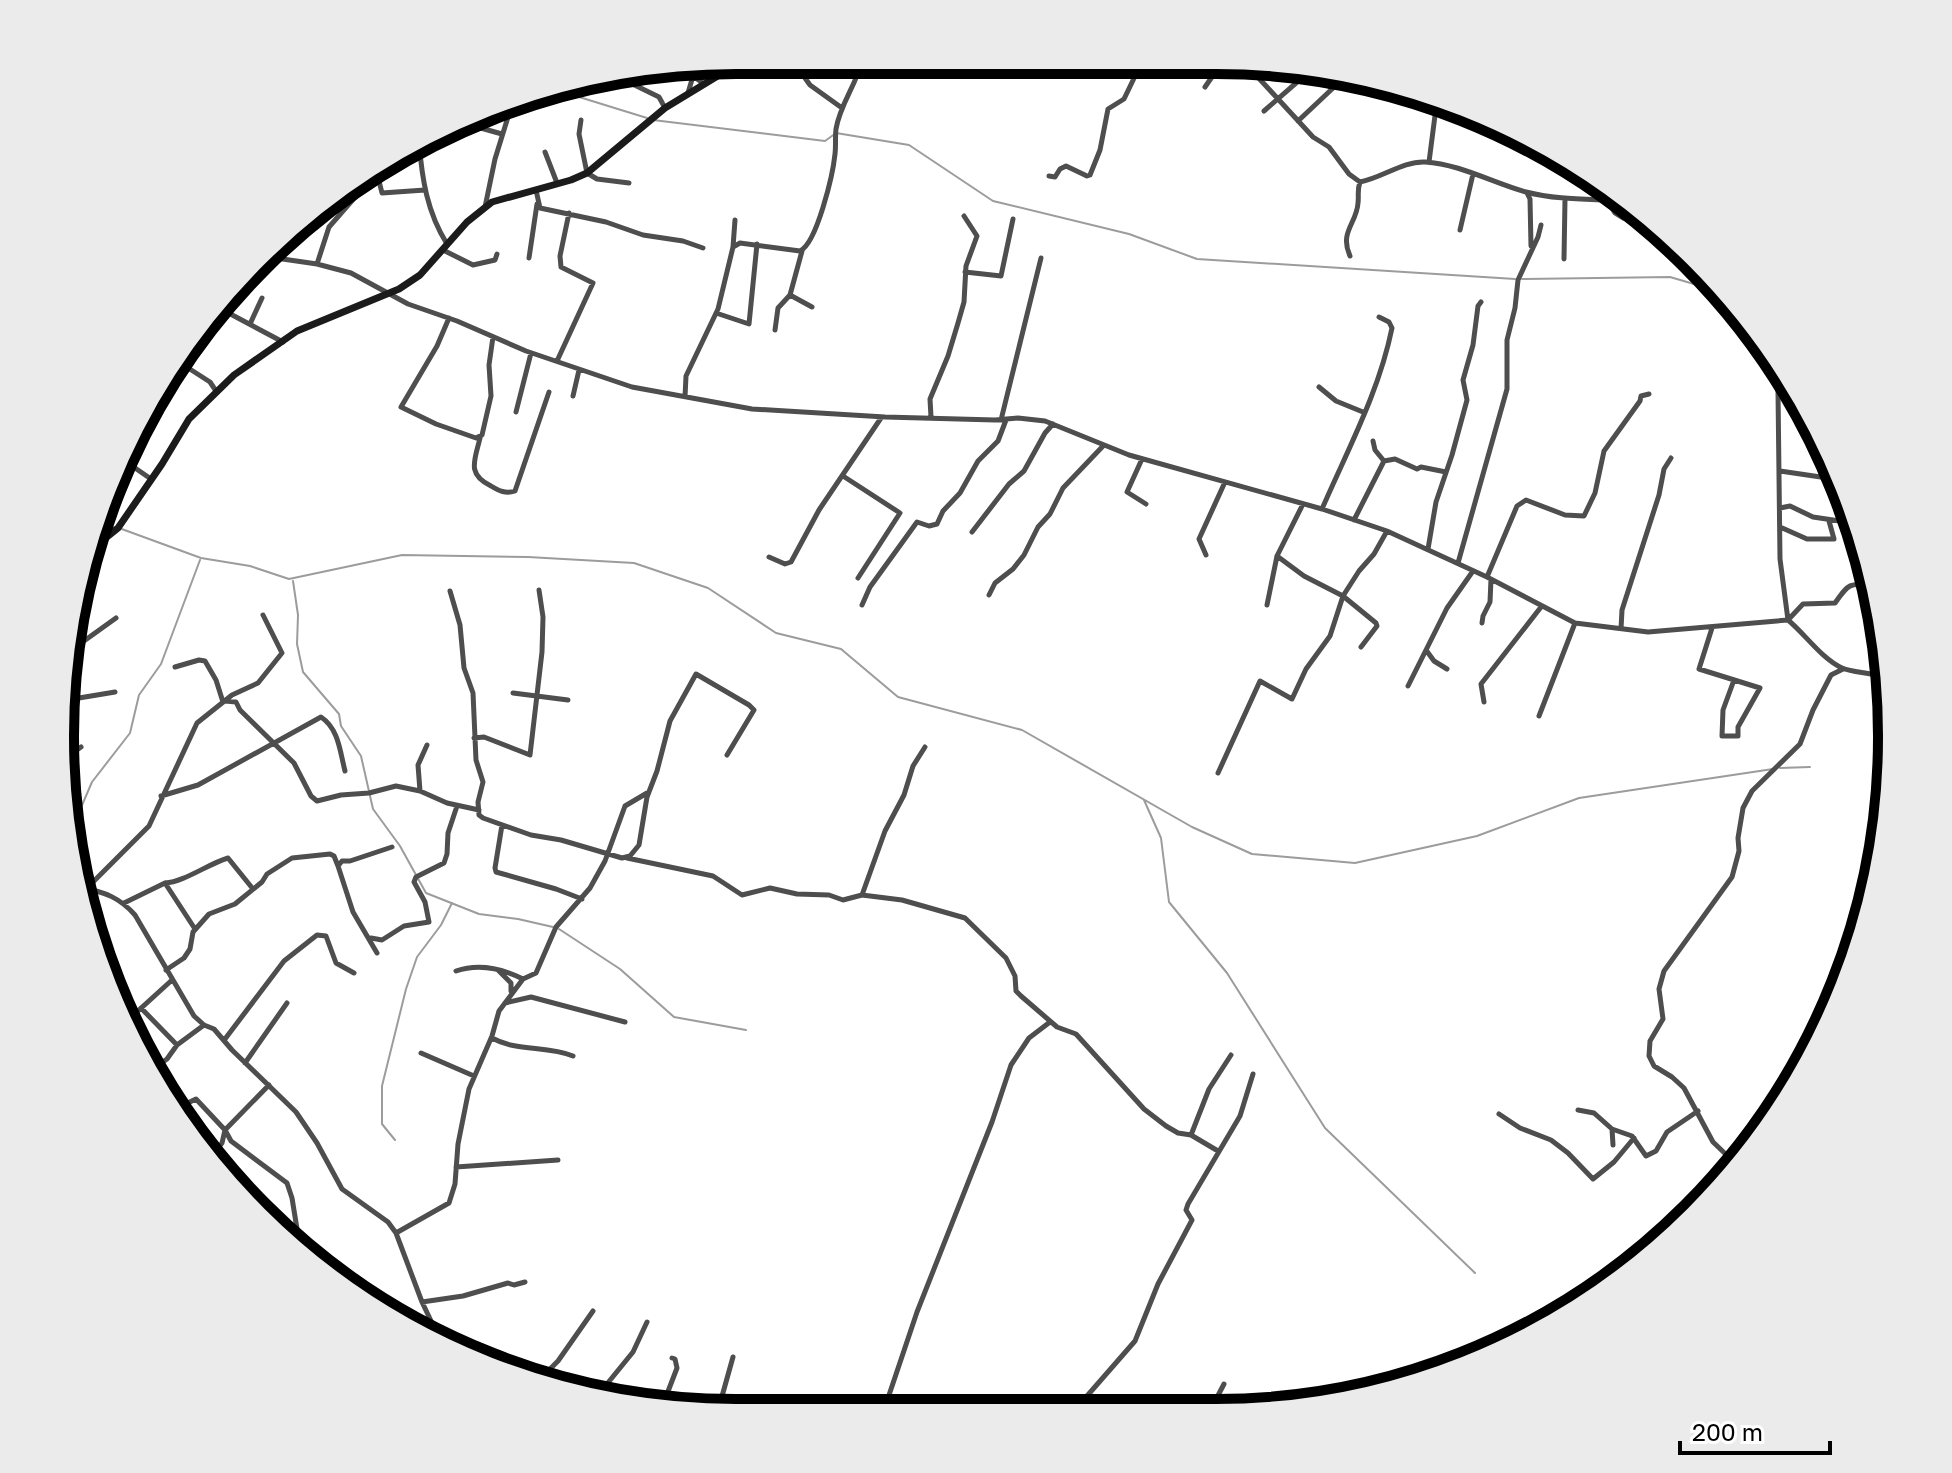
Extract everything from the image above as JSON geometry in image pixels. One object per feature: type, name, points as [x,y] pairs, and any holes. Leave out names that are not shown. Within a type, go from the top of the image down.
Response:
[{"type":"main road","points":[[105,539],[118,528],[189,419],[243,368],[319,319],[387,294],[420,275],[467,222],[485,207],[507,196],[587,173],[665,108],[720,74]]},
{"type":"street","points":[[802,74],[810,85],[842,108]]},
{"type":"street","points":[[775,330],[778,308],[790,295],[802,251],[808,245],[826,193],[835,156],[836,129],[856,74]]},
{"type":"street","points":[[1049,176],[1055,177],[1066,166],[1090,175],[1099,153],[1108,109],[1126,97],[1136,74]]},
{"type":"street","points":[[1205,87],[1214,74]]},
{"type":"street","points":[[1255,75],[1360,182]]},
{"type":"street","points":[[688,93],[693,76],[704,84]]},
{"type":"street","points":[[1264,111],[1300,80]]},
{"type":"street","points":[[631,83],[659,97],[665,108]]},
{"type":"street","points":[[1326,84],[1332,89]]},
{"type":"street","points":[[1298,121],[1335,85]]},
{"type":"street","points":[[1429,162],[1435,112]]},
{"type":"street","points":[[485,207],[508,115]]},
{"type":"street","points":[[581,120],[579,134],[587,173],[597,179],[629,183]]},
{"type":"street","points":[[477,127],[502,134]]},
{"type":"street","points":[[545,152],[557,183]]},
{"type":"street","points":[[421,154],[425,190],[445,247],[473,265],[495,260],[497,254]]},
{"type":"street","points":[[1360,182],[1414,163],[1429,162],[1491,177],[1527,192],[1565,199],[1603,200]]},
{"type":"street","points":[[1460,230],[1473,174]]},
{"type":"street","points":[[376,181],[382,193],[425,190]]},
{"type":"street","points":[[1350,256],[1347,252],[1347,234],[1359,206],[1360,182]]},
{"type":"street","points":[[529,258],[537,204],[536,189]]},
{"type":"street","points":[[317,264],[329,227],[359,192]]},
{"type":"street","points":[[1527,192],[1532,247]]},
{"type":"street","points":[[1564,259],[1565,199]]},
{"type":"street","points":[[537,204],[540,208],[703,248]]},
{"type":"street","points":[[1611,205],[1615,213],[1629,219]]},
{"type":"street","points":[[557,361],[593,283],[561,267],[560,256],[569,213]]},
{"type":"street","points":[[931,417],[930,399],[948,356],[964,302],[965,272],[977,236],[964,216]]},
{"type":"street","points":[[965,272],[1001,276],[1013,219]]},
{"type":"street","points":[[685,397],[686,376],[716,313],[733,247],[735,220]]},
{"type":"street","points":[[1458,563],[1507,389],[1507,340],[1518,280],[1541,225]]},
{"type":"street","points":[[733,247],[740,243],[802,251]]},
{"type":"street","points":[[716,313],[749,324],[757,244]]},
{"type":"street","points":[[279,258],[317,264],[362,277],[387,294],[531,353],[632,387],[752,409],[881,417],[1026,418],[1053,424],[1142,459],[1322,509],[1387,531],[1489,578],[1575,623],[1648,632],[1788,620],[1803,604],[1835,603],[1846,587],[1859,583]]},
{"type":"street","points":[[862,605],[870,587],[917,522],[929,526],[937,524],[978,461],[998,441],[1041,258]]},
{"type":"street","points":[[790,295],[812,307]]},
{"type":"street","points":[[250,324],[262,298]]},
{"type":"street","points":[[1428,549],[1436,502],[1467,400],[1463,380],[1481,302]]},
{"type":"street","points":[[228,313],[283,342]]},
{"type":"street","points":[[1322,509],[1363,412],[1373,397],[1392,328],[1389,322],[1379,317]]},
{"type":"street","points":[[449,318],[437,346],[401,407],[436,424],[480,438]]},
{"type":"street","points":[[493,337],[489,365],[491,396],[474,472],[477,479],[504,492],[515,491],[549,392]]},
{"type":"street","points":[[516,412],[531,353]]},
{"type":"street","points":[[187,367],[210,382],[216,391]]},
{"type":"street","points":[[573,396],[579,370]]},
{"type":"street","points":[[1777,386],[1780,559],[1788,620],[1843,669],[1875,674]]},
{"type":"street","points":[[1319,387],[1336,401],[1363,412]]},
{"type":"street","points":[[1482,623],[1490,602],[1489,578],[1517,506],[1526,500],[1565,515],[1584,516],[1595,493],[1604,451],[1641,396],[1649,394]]},
{"type":"street","points":[[769,557],[785,564],[791,562],[819,510],[881,417]]},
{"type":"street","points":[[972,532],[1009,484],[1024,471],[1053,424]]},
{"type":"street","points":[[1373,441],[1375,450],[1384,461]]},
{"type":"street","points":[[989,595],[995,583],[1013,569],[1024,555],[1061,490],[1104,445]]},
{"type":"street","points":[[1621,629],[1622,610],[1659,495],[1664,469],[1671,458]]},
{"type":"street","points":[[1142,459],[1127,492],[1146,504]]},
{"type":"street","points":[[1384,461],[1395,459],[1417,469],[1421,467],[1446,472]]},
{"type":"street","points":[[1354,520],[1384,461]]},
{"type":"street","points":[[132,466],[151,480]]},
{"type":"street","points":[[1780,471],[1826,478]]},
{"type":"street","points":[[843,476],[900,513],[858,578]]},
{"type":"street","points":[[1206,555],[1199,539],[1225,482]]},
{"type":"street","points":[[1267,605],[1277,556],[1303,504]]},
{"type":"street","points":[[1780,508],[1790,506],[1829,521],[1842,522]]},
{"type":"street","points":[[1780,527],[1807,539],[1834,539],[1829,521]]},
{"type":"street","points":[[1218,773],[1260,681],[1292,699],[1306,669],[1330,636],[1343,596],[1387,531]]},
{"type":"street","points":[[1277,556],[1304,576],[1343,596],[1376,623],[1377,626],[1361,647]]},
{"type":"street","points":[[1408,686],[1447,608],[1473,571]]},
{"type":"street","points":[[474,738],[484,737],[530,755],[542,652],[543,617],[539,590]]},
{"type":"street","points":[[450,591],[460,625],[464,668],[473,693],[477,765],[483,782],[479,811],[483,818],[608,854],[713,876],[742,895],[770,888],[797,894],[829,895],[843,900],[862,895],[902,900],[965,918],[1006,958],[1015,976],[1016,991],[1050,1022],[1076,1034],[1157,1119],[1178,1133],[1191,1135],[1218,1151]]},
{"type":"street","points":[[1484,702],[1481,684],[1541,607]]},
{"type":"street","points":[[91,882],[149,826],[197,723],[223,701],[258,683],[282,653],[263,615]]},
{"type":"street","points":[[81,643],[116,618]]},
{"type":"street","points":[[1539,716],[1575,623]]},
{"type":"street","points":[[1712,628],[1699,669],[1760,688],[1738,727],[1738,736],[1722,736],[1723,710],[1734,680]]},
{"type":"street","points":[[1426,650],[1434,661],[1447,669]]},
{"type":"street","points":[[175,667],[205,661],[223,701]]},
{"type":"street","points":[[1728,1156],[1713,1142],[1684,1088],[1654,1066],[1649,1056],[1650,1041],[1663,1019],[1659,983],[1664,971],[1732,877],[1739,851],[1741,815],[1752,791],[1800,744],[1831,675],[1843,669]]},
{"type":"street","points":[[626,858],[639,845],[648,793],[670,721],[696,674],[754,710],[727,755]]},
{"type":"street","points":[[75,699],[115,692]]},
{"type":"street","points":[[513,693],[568,700]]},
{"type":"street","points":[[223,701],[236,702],[240,710],[294,763],[311,796],[317,801],[396,786],[479,811]]},
{"type":"street","points":[[161,796],[198,785],[323,717],[339,740],[345,771]]},
{"type":"street","points":[[420,791],[418,765],[427,745]]},
{"type":"street","points":[[74,752],[81,747]]},
{"type":"street","points":[[862,895],[885,831],[904,795],[913,766],[925,747]]},
{"type":"street","points":[[396,1233],[447,1205],[455,1184],[465,1102],[492,1038],[497,1015],[523,979],[536,973],[556,927],[582,899],[608,854],[625,806],[648,793]]},
{"type":"street","points":[[371,938],[382,940],[404,926],[429,922],[425,902],[414,882],[416,877],[444,863],[448,833],[457,806]]},
{"type":"street","points":[[502,825],[496,872],[582,899]]},
{"type":"street","points":[[338,866],[342,861],[392,847]]},
{"type":"street","points":[[166,970],[184,958],[190,949],[195,929],[209,914],[235,904],[267,874],[296,857],[330,854],[338,866],[353,912],[377,953]]},
{"type":"street","points":[[124,903],[228,858],[253,889]]},
{"type":"street","points":[[165,883],[195,929]]},
{"type":"street","points":[[93,890],[113,896],[135,915],[194,1016],[225,1039],[307,1127],[342,1189],[388,1222],[396,1233],[433,1326]]},
{"type":"street","points":[[225,1039],[284,961],[317,935],[326,936],[336,963],[354,973]]},
{"type":"street","points":[[456,971],[477,965],[523,979]]},
{"type":"street","points":[[498,969],[511,983],[511,992]]},
{"type":"street","points":[[135,1014],[172,980]]},
{"type":"street","points":[[504,1004],[531,997],[625,1022]]},
{"type":"street","points":[[245,1063],[287,1003]]},
{"type":"street","points":[[141,1008],[177,1045]]},
{"type":"street","points":[[888,1399],[917,1312],[992,1122],[1011,1065],[1029,1038],[1050,1022]]},
{"type":"street","points":[[161,1064],[177,1045],[204,1025]]},
{"type":"street","points":[[492,1038],[512,1046],[558,1049],[573,1056]]},
{"type":"street","points":[[421,1053],[474,1076]]},
{"type":"street","points":[[1191,1135],[1209,1089],[1231,1055]]},
{"type":"street","points":[[1083,1399],[1135,1341],[1158,1284],[1192,1220],[1186,1210],[1188,1204],[1240,1116],[1253,1074]]},
{"type":"street","points":[[218,1148],[225,1130],[269,1085]]},
{"type":"street","points":[[185,1104],[196,1099],[225,1130],[231,1141],[287,1183],[298,1233]]},
{"type":"street","points":[[1578,1110],[1594,1113],[1612,1129],[1634,1138],[1646,1156],[1656,1151],[1667,1132],[1698,1111]]},
{"type":"street","points":[[1499,1114],[1520,1128],[1551,1140],[1593,1179],[1614,1162],[1634,1138]]},
{"type":"street","points":[[1612,1129],[1613,1145]]},
{"type":"street","points":[[456,1167],[558,1160]]},
{"type":"street","points":[[422,1302],[525,1282]]},
{"type":"street","points":[[548,1371],[593,1311]]},
{"type":"street","points":[[606,1386],[633,1352],[647,1322]]},
{"type":"street","points":[[721,1399],[733,1357]]},
{"type":"street","points":[[667,1395],[677,1368],[672,1358]]},
{"type":"street","points":[[1216,1399],[1224,1384]]},
{"type":"waterway","points":[[573,95],[647,118]]},
{"type":"waterway","points":[[653,120],[825,141],[836,133],[909,145],[993,201],[1129,234],[1197,259],[1515,279]]},
{"type":"waterway","points":[[1522,279],[1670,277],[1701,286]]},
{"type":"waterway","points":[[108,526],[113,527]]},
{"type":"waterway","points":[[119,528],[201,558],[250,566],[289,579],[402,555],[634,563],[708,588],[776,633],[841,649],[898,697],[1022,730],[1192,827],[1252,854],[1355,863],[1477,836],[1579,798],[1773,769]]},
{"type":"waterway","points":[[79,813],[92,782],[130,733],[139,695],[161,664],[200,560]]},
{"type":"waterway","points":[[293,581],[298,615],[297,644],[303,672],[339,714],[341,726],[361,756],[373,809],[400,846],[426,893],[479,914],[553,927]]},
{"type":"waterway","points":[[1780,768],[1810,767]]},
{"type":"waterway","points":[[1144,800],[1161,838],[1169,902],[1227,973],[1325,1128],[1475,1273]]},
{"type":"waterway","points":[[395,1140],[382,1124],[382,1086],[417,957],[441,925],[452,903]]},
{"type":"waterway","points":[[559,929],[620,969],[674,1017],[746,1030]]}]
